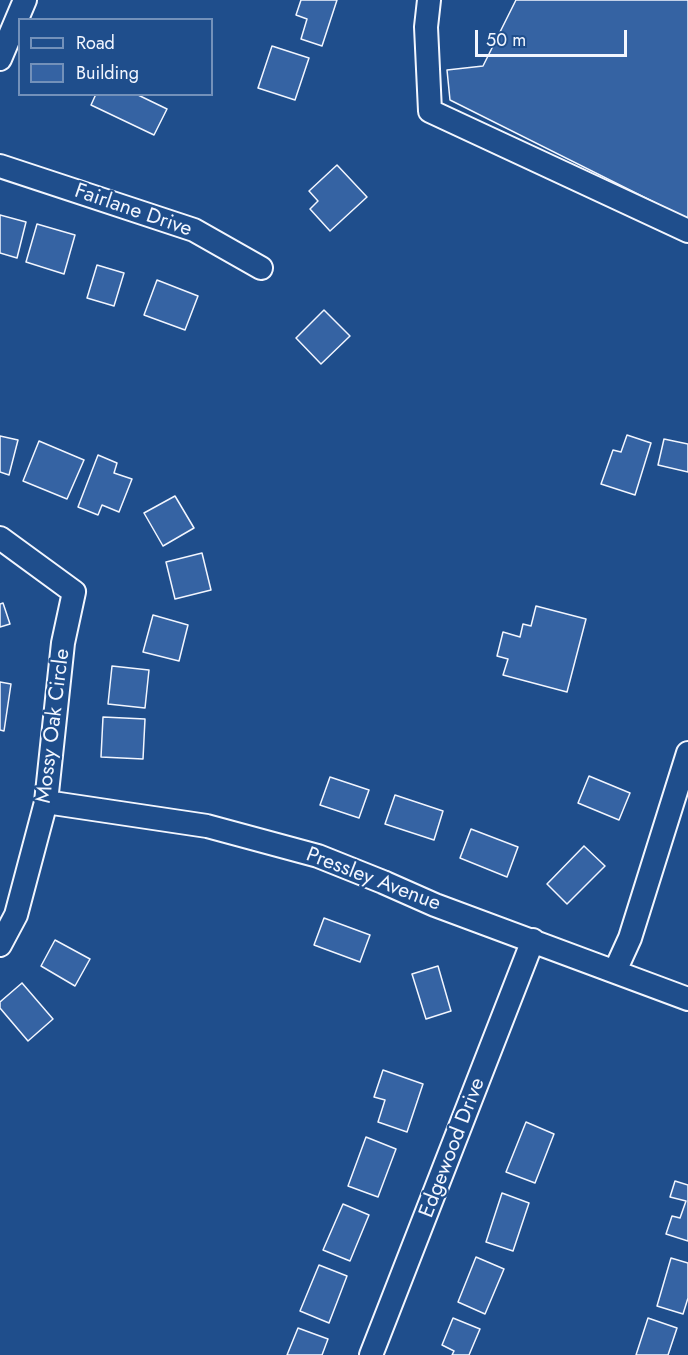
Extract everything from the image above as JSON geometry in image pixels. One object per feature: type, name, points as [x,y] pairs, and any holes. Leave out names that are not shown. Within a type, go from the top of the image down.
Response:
[{"type":"street","points":[[0,59],[25,0]]},
{"type":"street","points":[[429,0],[426,27],[430,111],[688,231]]},
{"type":"street","name":"Fairlane Drive","points":[[0,166],[194,230],[261,268]]},
{"type":"street","name":"Mossy Oak Circle","points":[[0,538],[74,592],[63,644],[46,802],[16,915],[0,945]]},
{"type":"street","points":[[615,971],[630,938],[688,753]]},
{"type":"street","name":"Pressley Avenue","points":[[46,802],[207,826],[318,856],[435,905],[688,999]]},
{"type":"street","name":"Edgewood Drive","points":[[371,1355],[533,940]]},
{"type":"building","points":[[301,0],[337,0],[322,46],[301,39],[307,19],[296,15]]},
{"type":"building","points":[[516,0],[688,0],[688,219],[450,100],[447,70],[483,66]]},
{"type":"building","points":[[272,46],[309,58],[295,100],[258,88]]},
{"type":"building","points":[[95,96],[140,96],[167,109],[154,135],[91,105]]},
{"type":"building","points":[[337,165],[367,197],[330,231],[310,209],[318,201],[309,191]]},
{"type":"building","points":[[0,215],[26,222],[17,258],[0,253]]},
{"type":"building","points":[[37,224],[75,235],[64,274],[26,262]]},
{"type":"building","points":[[97,265],[124,273],[114,306],[87,298]]},
{"type":"building","points":[[157,280],[198,296],[185,330],[144,315]]},
{"type":"building","points":[[324,310],[350,336],[321,364],[296,338]]},
{"type":"building","points":[[627,435],[651,443],[635,495],[601,484],[613,450],[621,452]]},
{"type":"building","points":[[0,436],[18,440],[9,475],[0,472]]},
{"type":"building","points":[[664,439],[688,444],[688,472],[658,465]]},
{"type":"building","points":[[39,441],[84,460],[67,499],[23,481]]},
{"type":"building","points":[[98,455],[117,463],[114,473],[132,479],[119,512],[102,505],[98,515],[78,507]]},
{"type":"building","points":[[175,496],[194,528],[163,546],[144,513]]},
{"type":"building","points":[[202,553],[211,590],[175,599],[166,562]]},
{"type":"building","points":[[3,603],[10,624],[0,627],[0,604]]},
{"type":"building","points":[[536,606],[586,619],[567,692],[503,675],[508,659],[497,656],[503,632],[520,637],[523,624],[531,626]]},
{"type":"building","points":[[153,615],[188,625],[179,661],[143,652]]},
{"type":"building","points":[[112,666],[149,670],[145,708],[108,704]]},
{"type":"building","points":[[0,682],[11,684],[4,731],[0,730]]},
{"type":"building","points":[[103,717],[145,719],[143,759],[101,757]]},
{"type":"building","points":[[589,776],[630,793],[619,820],[578,803]]},
{"type":"building","points":[[330,777],[369,790],[359,818],[320,805]]},
{"type":"building","points":[[395,795],[443,811],[434,840],[385,824]]},
{"type":"building","points":[[471,829],[518,847],[507,877],[460,858]]},
{"type":"building","points":[[584,846],[605,866],[567,904],[547,884]]},
{"type":"building","points":[[324,918],[370,935],[360,962],[314,945]]},
{"type":"building","points":[[55,940],[90,959],[75,986],[41,966]]},
{"type":"building","points":[[438,966],[451,1011],[426,1019],[412,974]]},
{"type":"building","points":[[22,983],[53,1019],[28,1041],[0,1008],[0,1002]]},
{"type":"building","points":[[383,1070],[423,1084],[407,1132],[378,1122],[385,1100],[374,1097]]},
{"type":"building","points":[[526,1122],[554,1134],[535,1183],[506,1172]]},
{"type":"building","points":[[366,1137],[396,1149],[378,1197],[348,1186]]},
{"type":"building","points":[[675,1181],[688,1185],[688,1241],[666,1234],[672,1216],[680,1218],[686,1201],[670,1197]]},
{"type":"building","points":[[502,1193],[529,1203],[513,1251],[486,1242]]},
{"type":"building","points":[[343,1204],[369,1215],[350,1261],[323,1250]]},
{"type":"building","points":[[476,1257],[504,1269],[485,1314],[458,1302]]},
{"type":"building","points":[[671,1258],[688,1263],[688,1298],[683,1314],[657,1306]]},
{"type":"building","points":[[319,1265],[347,1276],[329,1323],[300,1311]]},
{"type":"building","points":[[453,1318],[480,1329],[469,1355],[452,1355],[454,1351],[442,1345]]},
{"type":"building","points":[[648,1318],[677,1328],[668,1355],[636,1355]]},
{"type":"building","points":[[298,1328],[328,1339],[322,1355],[287,1355]]}]
